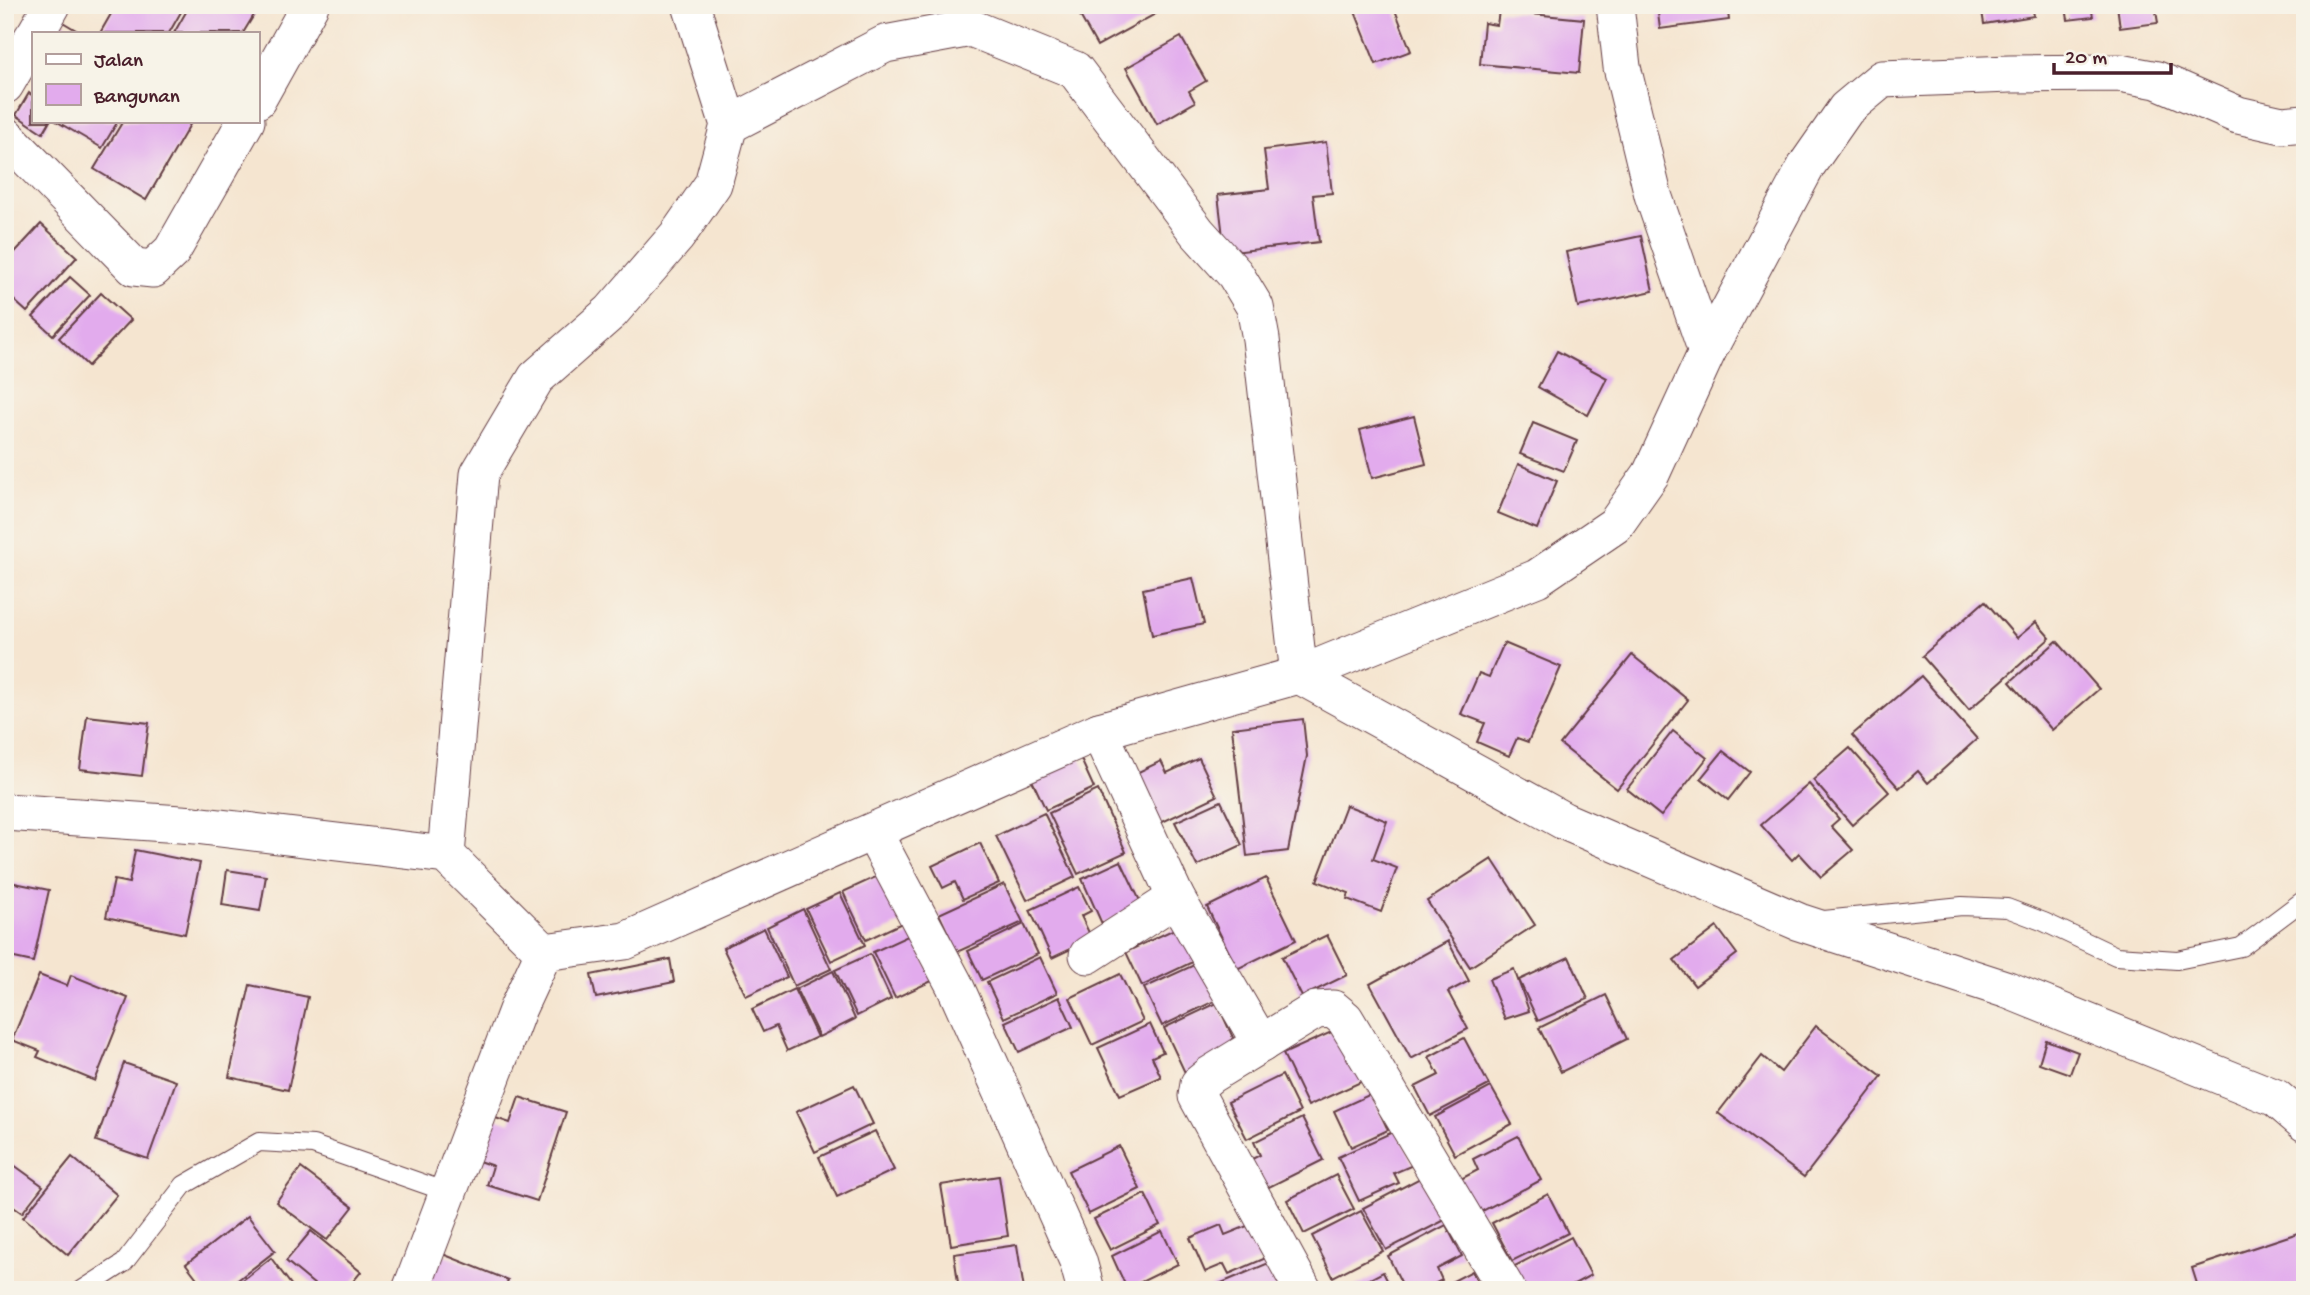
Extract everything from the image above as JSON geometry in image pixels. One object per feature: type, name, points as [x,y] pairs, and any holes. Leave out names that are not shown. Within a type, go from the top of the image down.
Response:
[{"type":"street","points":[[36,32],[52,5]]},
{"type":"street","points":[[259,96],[310,5]]},
{"type":"street","points":[[446,855],[479,474],[536,378],[611,313],[677,236],[713,184],[729,125],[691,5]]},
{"type":"street","points":[[1615,5],[1622,67],[1653,195],[1707,352]]},
{"type":"street","points":[[729,125],[885,44],[971,29],[1074,70],[1197,232],[1235,274],[1255,307],[1261,339],[1299,675]]},
{"type":"street","points":[[5,85],[32,38]]},
{"type":"street","points":[[544,953],[625,941],[1098,732],[1299,675],[1537,578],[1615,525],[1651,474],[1707,352],[1807,165],[1846,108],[1882,79],[2120,73],[2157,79],[2238,115],[2282,125],[2305,123]]},
{"type":"street","points":[[5,135],[134,267],[153,269],[172,251],[245,122]]},
{"type":"street","points":[[1299,675],[1564,821],[1799,922],[2008,990],[2276,1098],[2305,1123]]},
{"type":"street","points":[[1098,732],[1176,898],[1261,1044]]},
{"type":"street","points":[[5,813],[195,825],[446,855],[544,953]]},
{"type":"street","points":[[873,832],[954,984],[1078,1261],[1086,1290]]},
{"type":"street","points":[[1088,955],[1176,898]]},
{"type":"street","points":[[411,1290],[518,1008],[544,953]]},
{"type":"street","points":[[1303,1290],[1197,1096],[1199,1084],[1210,1074],[1316,1010],[1333,1009],[1345,1019],[1507,1290]]},
{"type":"lane","points":[[1799,922],[1962,906],[2007,908],[2116,956],[2177,960],[2241,947],[2305,899]]},
{"type":"lane","points":[[82,1290],[124,1263],[184,1185],[259,1142],[313,1145],[450,1193]]},
{"type":"building","points":[[112,5],[185,5],[170,32],[101,32],[115,7]]},
{"type":"building","points":[[190,5],[260,5],[244,32],[175,32]]},
{"type":"building","points":[[1074,5],[1157,5],[1161,11],[1097,46]]},
{"type":"building","points":[[1364,5],[1393,5],[1411,51],[1376,64],[1354,9]]},
{"type":"building","points":[[1657,5],[1727,5],[1729,20],[1660,29]]},
{"type":"building","points":[[1981,5],[2032,5],[2034,16],[1984,24]]},
{"type":"building","points":[[2041,5],[2091,5],[2093,17],[2068,20],[2066,7],[2042,10]]},
{"type":"building","points":[[2117,5],[2155,5],[2158,23],[2120,28]]},
{"type":"building","points":[[1499,11],[1584,19],[1579,73],[1480,64],[1484,23],[1497,25]]},
{"type":"building","points":[[61,21],[79,32],[54,32]]},
{"type":"building","points":[[1181,37],[1206,81],[1189,91],[1195,102],[1157,124],[1126,68]]},
{"type":"building","points":[[29,93],[32,95],[32,122],[49,122],[43,133],[16,115]]},
{"type":"building","points":[[58,122],[117,122],[102,148]]},
{"type":"building","points":[[122,122],[191,122],[146,200],[94,169]]},
{"type":"building","points":[[1326,142],[1332,193],[1313,195],[1319,242],[1225,253],[1218,195],[1269,189],[1264,150]]},
{"type":"building","points":[[41,224],[77,257],[27,312],[5,292],[5,263]]},
{"type":"building","points":[[1641,236],[1653,291],[1578,307],[1566,252]]},
{"type":"building","points":[[70,277],[90,295],[53,335],[33,317]]},
{"type":"building","points":[[101,293],[131,320],[88,366],[59,338]]},
{"type":"building","points":[[1557,351],[1607,378],[1588,415],[1538,387]]},
{"type":"building","points":[[1414,416],[1426,464],[1372,478],[1360,430]]},
{"type":"building","points":[[1533,423],[1577,441],[1564,471],[1520,454]]},
{"type":"building","points":[[1518,464],[1557,481],[1537,529],[1498,513]]},
{"type":"building","points":[[1193,578],[1204,624],[1152,635],[1143,589]]},
{"type":"building","points":[[1985,601],[2017,638],[2036,622],[2050,638],[1969,710],[1922,656]]},
{"type":"building","points":[[2057,641],[2099,689],[2052,730],[2010,682]]},
{"type":"building","points":[[1504,643],[1561,667],[1528,742],[1517,738],[1509,756],[1477,742],[1485,723],[1461,714],[1479,673],[1489,677]]},
{"type":"building","points":[[1632,655],[1688,700],[1617,789],[1560,744]]},
{"type":"building","points":[[1921,676],[1977,739],[1928,783],[1918,771],[1899,788],[1852,735]]},
{"type":"building","points":[[87,716],[149,723],[142,776],[80,769]]},
{"type":"building","points":[[1303,719],[1307,756],[1288,851],[1247,856],[1232,728]]},
{"type":"building","points":[[1673,731],[1707,758],[1661,816],[1627,789]]},
{"type":"building","points":[[1850,748],[1889,792],[1852,825],[1813,780]]},
{"type":"building","points":[[1723,751],[1750,772],[1728,800],[1701,778]]},
{"type":"building","points":[[1079,755],[1094,788],[1046,810],[1031,778]]},
{"type":"building","points":[[1199,758],[1217,796],[1150,828],[1126,778],[1161,761],[1167,773]]},
{"type":"building","points":[[1809,784],[1839,819],[1831,826],[1853,850],[1821,877],[1799,853],[1792,860],[1761,825]]},
{"type":"building","points":[[1098,790],[1126,852],[1078,874],[1049,813]]},
{"type":"building","points":[[1221,801],[1242,845],[1197,866],[1175,822]]},
{"type":"building","points":[[1346,805],[1387,821],[1373,859],[1397,868],[1381,912],[1347,899],[1349,893],[1317,881]]},
{"type":"building","points":[[1044,813],[1075,877],[1027,900],[996,836]]},
{"type":"building","points":[[980,843],[999,883],[963,899],[955,882],[943,888],[932,866]]},
{"type":"building","points":[[135,850],[200,863],[185,934],[106,917],[114,880],[129,883]]},
{"type":"building","points":[[1492,859],[1535,925],[1470,967],[1427,901]]},
{"type":"building","points":[[1121,861],[1142,905],[1102,924],[1082,879]]},
{"type":"building","points":[[227,870],[266,876],[260,911],[222,905]]},
{"type":"building","points":[[880,875],[902,923],[866,940],[843,892]]},
{"type":"building","points":[[1266,878],[1296,940],[1237,969],[1207,907]]},
{"type":"building","points":[[5,881],[49,890],[33,962],[5,956]]},
{"type":"building","points":[[1004,884],[1023,922],[957,952],[939,914]]},
{"type":"building","points":[[1079,887],[1091,911],[1081,916],[1092,939],[1052,958],[1030,910]]},
{"type":"building","points":[[840,893],[865,945],[831,961],[806,909]]},
{"type":"building","points":[[803,909],[831,969],[794,986],[767,927]]},
{"type":"building","points":[[1187,923],[1203,957],[1142,986],[1126,952]]},
{"type":"building","points":[[1024,924],[1038,954],[982,980],[968,951]]},
{"type":"building","points":[[1717,927],[1737,954],[1695,986],[1674,960]]},
{"type":"building","points":[[764,928],[787,977],[746,996],[723,948]]},
{"type":"building","points":[[912,934],[934,980],[895,998],[873,952]]},
{"type":"building","points":[[1327,935],[1347,975],[1302,997],[1282,957]]},
{"type":"building","points":[[1448,941],[1469,981],[1448,992],[1468,1029],[1411,1059],[1370,984]]},
{"type":"building","points":[[870,954],[891,999],[857,1016],[835,970]]},
{"type":"building","points":[[1040,957],[1057,993],[1004,1018],[987,982]]},
{"type":"building","points":[[1569,957],[1588,999],[1538,1021],[1519,980]]},
{"type":"building","points":[[670,959],[674,982],[596,998],[591,975]]},
{"type":"building","points":[[1205,960],[1223,997],[1162,1026],[1144,988]]},
{"type":"building","points":[[1514,969],[1529,1011],[1505,1019],[1489,979]]},
{"type":"building","points":[[833,971],[855,1019],[819,1037],[796,989]]},
{"type":"building","points":[[1120,974],[1143,1021],[1092,1045],[1070,998]]},
{"type":"building","points":[[39,975],[67,986],[71,975],[128,998],[95,1081],[37,1057],[40,1051],[12,1040]]},
{"type":"building","points":[[250,985],[308,997],[288,1090],[229,1077]]},
{"type":"building","points":[[794,989],[817,1037],[787,1051],[776,1026],[763,1032],[752,1009]]},
{"type":"building","points":[[1606,995],[1627,1039],[1561,1072],[1539,1028]]},
{"type":"building","points":[[1059,997],[1073,1027],[1019,1052],[1005,1022]]},
{"type":"building","points":[[1217,1003],[1240,1053],[1187,1077],[1164,1028]]},
{"type":"building","points":[[1150,1024],[1163,1052],[1152,1057],[1161,1077],[1120,1095],[1098,1048]]},
{"type":"building","points":[[1816,1026],[1882,1076],[1804,1177],[1718,1113],[1762,1056],[1781,1072]]},
{"type":"building","points":[[1338,1029],[1363,1081],[1308,1106],[1283,1054]]},
{"type":"building","points":[[1464,1038],[1489,1085],[1430,1116],[1415,1087],[1439,1075],[1429,1057]]},
{"type":"building","points":[[2046,1040],[2078,1052],[2070,1074],[2039,1063]]},
{"type":"building","points":[[124,1063],[176,1081],[148,1159],[96,1141]]},
{"type":"building","points":[[1282,1075],[1300,1112],[1247,1139],[1228,1102]]},
{"type":"building","points":[[854,1085],[873,1124],[815,1152],[796,1112]]},
{"type":"building","points":[[1491,1087],[1512,1124],[1455,1155],[1435,1117]]},
{"type":"building","points":[[1371,1094],[1388,1130],[1351,1147],[1334,1111]]},
{"type":"building","points":[[519,1097],[566,1112],[537,1201],[487,1185],[493,1166],[467,1157],[481,1113],[510,1123]]},
{"type":"building","points":[[1302,1118],[1323,1160],[1265,1189],[1250,1160],[1260,1155],[1254,1142]]},
{"type":"building","points":[[1397,1130],[1413,1165],[1394,1173],[1399,1183],[1359,1201],[1338,1157]]},
{"type":"building","points":[[875,1131],[894,1170],[837,1197],[819,1157]]},
{"type":"building","points":[[1518,1136],[1541,1180],[1475,1215],[1457,1181],[1478,1170],[1473,1159]]},
{"type":"building","points":[[1119,1146],[1140,1189],[1089,1214],[1068,1171]]},
{"type":"building","points":[[72,1157],[117,1195],[68,1255],[23,1217]]},
{"type":"building","points":[[14,1165],[43,1186],[22,1213],[5,1201],[5,1177]]},
{"type":"building","points":[[301,1168],[353,1207],[327,1240],[276,1202]]},
{"type":"building","points":[[1336,1175],[1354,1209],[1304,1234],[1287,1200]]},
{"type":"building","points":[[999,1176],[1008,1236],[951,1245],[941,1185]]},
{"type":"building","points":[[1422,1177],[1445,1220],[1386,1250],[1363,1208]]},
{"type":"building","points":[[1145,1194],[1160,1225],[1110,1250],[1094,1219]]},
{"type":"building","points":[[1548,1194],[1568,1233],[1512,1261],[1492,1223]]},
{"type":"building","points":[[1361,1211],[1383,1251],[1333,1277],[1312,1236]]},
{"type":"building","points":[[248,1216],[275,1251],[225,1290],[206,1290],[186,1264]]},
{"type":"building","points":[[1252,1224],[1266,1258],[1229,1274],[1224,1264],[1205,1272],[1190,1238],[1221,1225],[1225,1235]]},
{"type":"building","points":[[1446,1225],[1462,1256],[1437,1269],[1442,1280],[1423,1290],[1405,1290],[1388,1256]]},
{"type":"building","points":[[311,1231],[361,1272],[346,1290],[321,1290],[286,1261]]},
{"type":"building","points":[[1162,1231],[1178,1264],[1127,1289],[1112,1256]]},
{"type":"building","points":[[2304,1231],[2305,1290],[2199,1290],[2192,1268]]},
{"type":"building","points":[[1571,1237],[1591,1275],[1563,1290],[1526,1290],[1513,1267]]},
{"type":"building","points":[[1017,1245],[1024,1290],[959,1290],[954,1254]]},
{"type":"building","points":[[435,1251],[508,1280],[504,1290],[419,1290]]},
{"type":"building","points":[[271,1258],[295,1290],[230,1290]]},
{"type":"building","points":[[1271,1262],[1283,1290],[1205,1290]]},
{"type":"building","points":[[1472,1271],[1482,1290],[1436,1290]]},
{"type":"building","points":[[1383,1272],[1392,1290],[1349,1290]]}]
